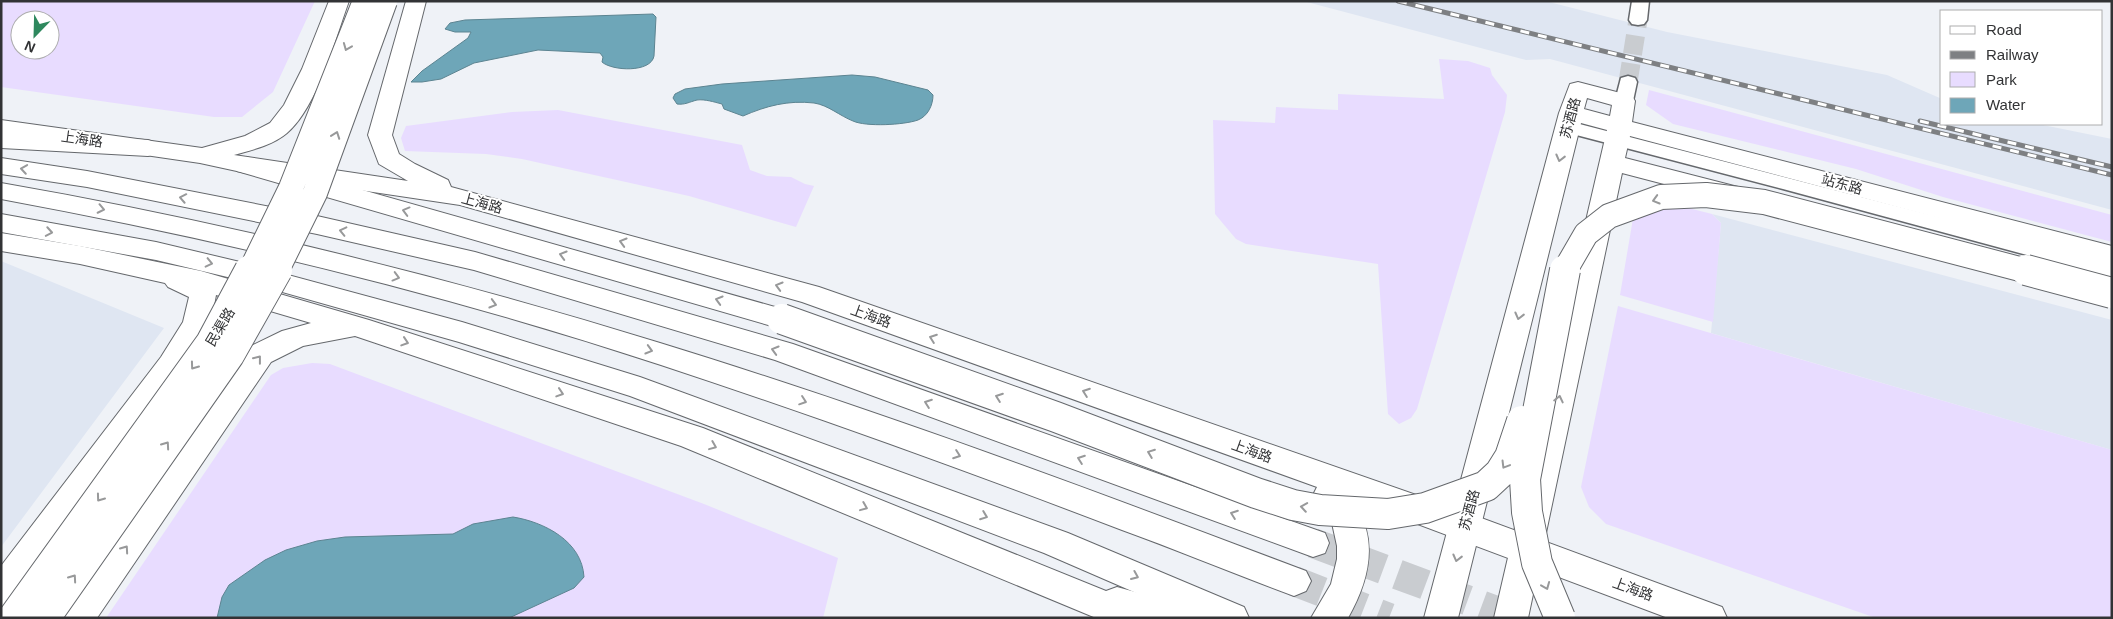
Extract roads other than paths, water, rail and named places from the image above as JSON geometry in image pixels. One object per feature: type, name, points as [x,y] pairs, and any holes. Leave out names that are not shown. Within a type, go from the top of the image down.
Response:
[{"type":"main road","points":[[200,155],[250,143],[279,128],[295,109],[301,97],[339,1]]},
{"type":"main road","name":"民渠路","points":[[13,618],[211,343],[234,303],[291,188],[365,1]]},
{"type":"main road","name":"民渠路","points":[[44,618],[229,355],[279,267],[315,193],[385,1]]},
{"type":"main road","points":[[416,1],[380,135],[388,158],[406,170],[460,197]]},
{"type":"main road","name":"苏酒路","points":[[1442,618],[1464,526],[1578,89],[1620,122]]},
{"type":"main road","points":[[1620,122],[1677,179]]},
{"type":"main road","points":[[1511,618],[1620,122]]},
{"type":"main road","name":"站东路","points":[[1620,122],[2112,255]]},
{"type":"main road","name":"上海路","points":[[1,127],[200,155],[246,165],[460,197],[809,294],[1464,526],[1710,618]]},
{"type":"main road","points":[[1,140],[148,148]]},
{"type":"main road","points":[[246,165],[782,319],[1292,505],[1320,510],[1388,514],[1426,508],[1486,486],[1500,474],[1510,457],[1555,320]]},
{"type":"main road","points":[[1,166],[87,180],[317,225],[476,261],[783,352],[1313,543]]},
{"type":"main road","points":[[1605,194],[1626,185],[1653,179],[1677,179],[2112,294]]},
{"type":"main road","points":[[1,191],[82,205],[319,257],[446,290],[671,357],[993,468],[1294,581]]},
{"type":"main road","points":[[1560,618],[1536,563],[1527,512],[1525,480],[1564,272],[1586,234],[1609,216],[1661,198],[1706,195],[1764,202],[2112,294]]},
{"type":"main road","points":[[1,224],[156,252],[240,271],[462,332],[640,388],[1056,542],[1232,618]]},
{"type":"main road","points":[[1,242],[80,255],[201,282],[359,327],[692,437],[1135,618]]},
{"type":"main road","points":[[1,593],[171,365],[193,330],[204,307],[203,293],[193,286],[155,271]]},
{"type":"main road","points":[[76,618],[261,354],[284,340],[307,333],[359,327]]},
{"type":"main road","points":[[1132,408],[1298,475],[1325,490],[1347,520],[1354,564],[1349,583],[1339,605],[1328,618]]},
{"type":"main road","points":[[1055,585],[1178,618]]},
{"type":"street","points":[[1638,20],[1641,1]]},
{"type":"street","points":[[1570,120],[1620,122],[1783,182],[2112,270]]},
{"type":"water","points":[[653,14],[656,17],[654,56],[651,62],[639,68],[622,69],[607,65],[602,62],[603,57],[600,53],[538,50],[474,63],[441,79],[411,82],[422,71],[468,38],[471,32],[455,32],[445,29],[450,23],[465,20]]},
{"type":"water","points":[[852,75],[875,77],[928,90],[933,95],[931,106],[925,116],[918,120],[876,125],[853,121],[814,103],[795,102],[777,105],[743,116],[724,109],[722,104],[716,102],[697,100],[685,104],[677,104],[673,98],[675,94],[685,89],[722,84]]},
{"type":"water","points":[[513,517],[537,523],[559,535],[576,553],[582,564],[584,577],[574,588],[509,618],[217,618],[222,597],[229,585],[265,560],[286,550],[317,541],[345,537],[453,534],[473,524]]},
{"type":"tunnel","points":[[1628,82],[1638,20]]},
{"type":"tunnel","points":[[1313,543],[1515,618]]},
{"type":"tunnel","points":[[1294,581],[1389,618]]},
{"type":"railway","points":[[1398,1],[2112,175]]},
{"type":"railway","points":[[1920,121],[2112,167]]}]
